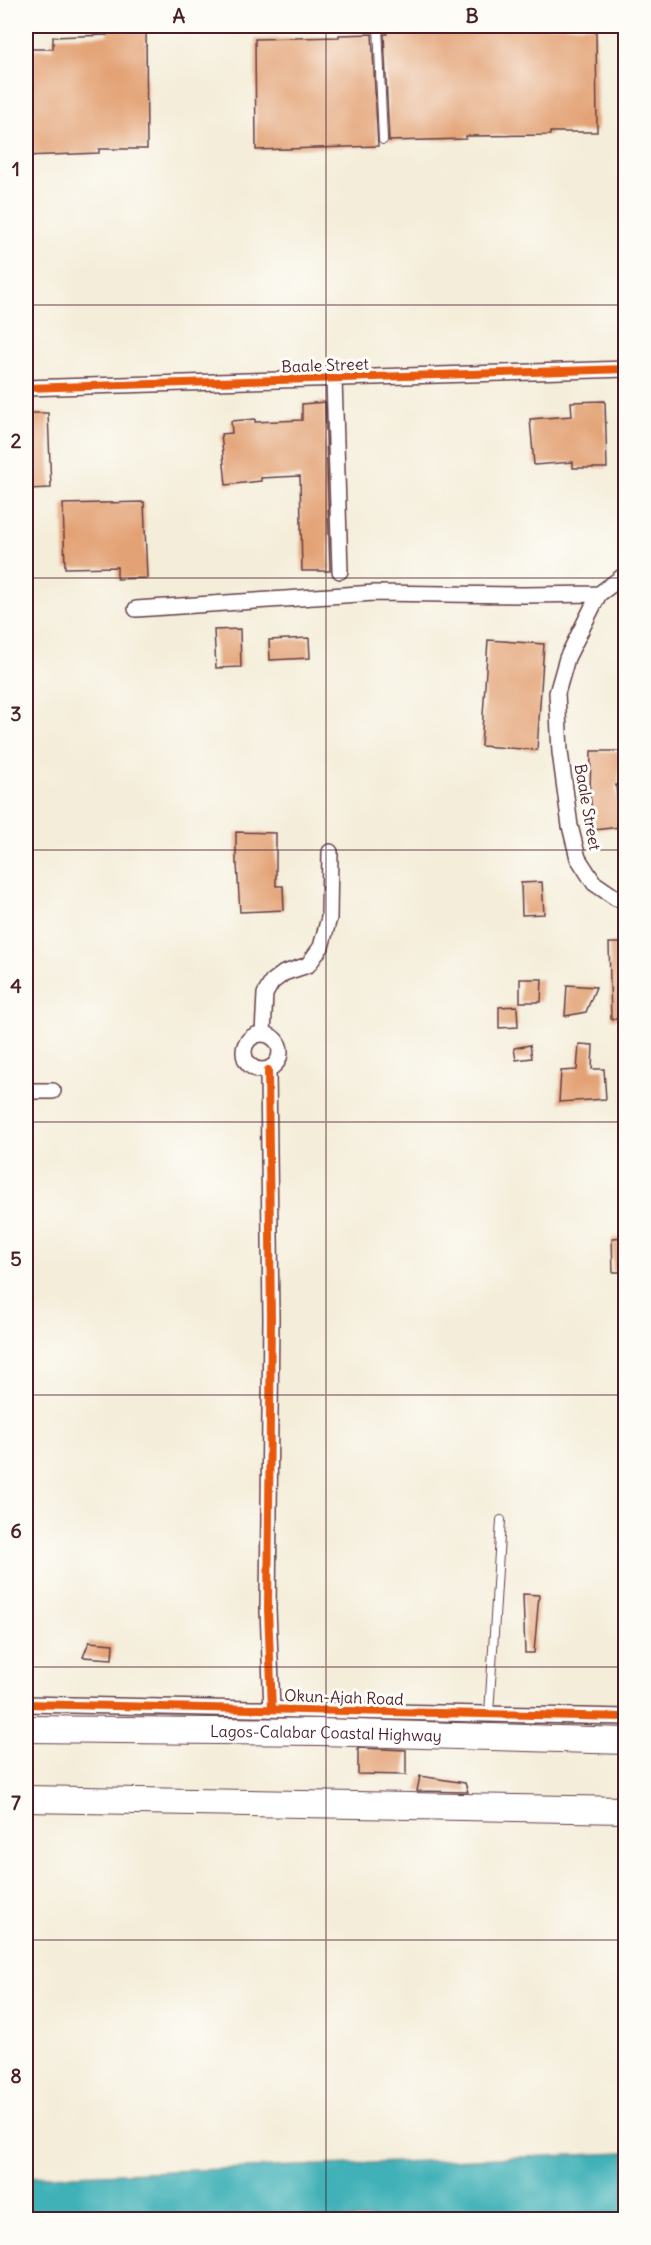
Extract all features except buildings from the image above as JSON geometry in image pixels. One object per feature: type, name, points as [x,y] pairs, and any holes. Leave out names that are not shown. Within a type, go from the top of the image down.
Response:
[{"type":"highway","name":"Lagos-Calabar Coastal Highway","points":[[26,1729],[320,1732],[626,1741]]},
{"type":"highway","points":[[26,1799],[626,1810]]},
{"type":"street","name":"Baale Street","points":[[26,388],[626,369]]},
{"type":"street","points":[[334,378],[340,571]]},
{"type":"street","name":"Baale Street","points":[[626,574],[599,594],[567,658],[557,693],[560,752],[570,826],[578,858],[594,883],[615,898],[626,901]]},
{"type":"street","points":[[136,609],[374,593],[599,594]]},
{"type":"street","points":[[263,1033],[265,994],[272,982],[284,973],[308,965],[321,947],[329,918],[330,852]]},
{"type":"street","points":[[263,1033],[275,1038],[281,1049],[278,1062],[268,1070],[255,1069],[245,1060],[243,1047],[250,1037],[263,1033]]},
{"type":"street","points":[[268,1070],[271,1318],[268,1609],[272,1709]]},
{"type":"street","points":[[26,1091],[54,1091]]},
{"type":"street","name":"Okun-Ajah Road","points":[[26,1704],[626,1717]]},
{"type":"lane","points":[[378,26],[383,140]]},
{"type":"lane","points":[[489,1714],[501,1520]]},
{"type":"water","points":[[625,2153],[625,2219],[26,2219],[26,2177]]},
{"type":"cycle path","points":[[26,388],[626,369]]},
{"type":"cycle path","points":[[268,1070],[271,1318],[268,1609],[272,1709]]},
{"type":"cycle path","points":[[26,1704],[626,1717]]}]
